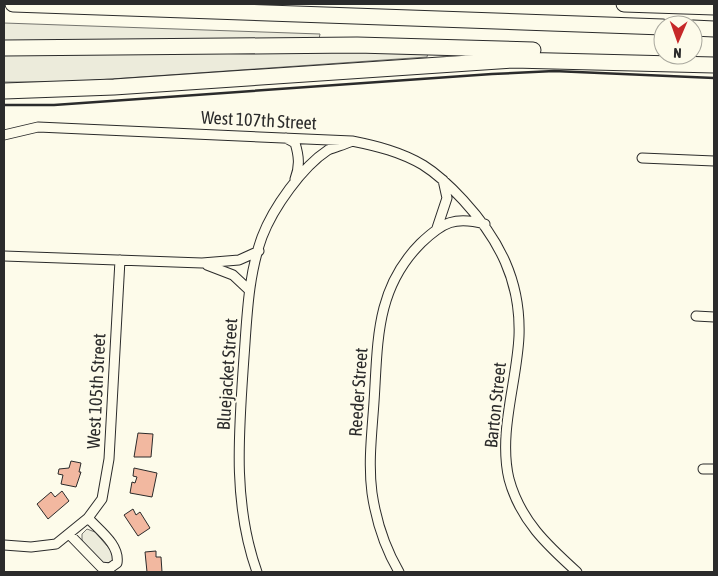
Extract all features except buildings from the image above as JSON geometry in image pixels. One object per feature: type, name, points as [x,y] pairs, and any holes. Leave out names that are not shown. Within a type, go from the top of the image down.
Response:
[{"type":"highway","points":[[13,4],[653,27]]},
{"type":"highway","points":[[624,4],[714,7]]},
{"type":"highway","points":[[4,48],[426,46],[593,53],[626,62]]},
{"type":"highway","points":[[4,91],[95,88],[513,60],[714,65]]},
{"type":"street","name":"West 107th Street","points":[[4,135],[38,127],[352,141],[403,154],[442,177],[485,224]]},
{"type":"street","name":"Bluejacket Street","points":[[284,137],[295,143],[299,155],[298,170],[292,186]]},
{"type":"street","name":"Bluejacket Street","points":[[257,572],[245,531],[238,467],[249,290],[259,251],[271,219],[292,186],[308,167],[329,150],[352,141]]},
{"type":"street","points":[[642,158],[714,161]]},
{"type":"street","name":"Reeder Street","points":[[437,228],[447,198],[442,177]]},
{"type":"street","name":"Reeder Street","points":[[399,572],[383,538],[372,492],[371,450],[379,336],[386,296],[395,276],[406,259],[437,228],[446,223],[468,220],[485,224]]},
{"type":"street","name":"Barton Street","points":[[485,224],[508,268],[518,316],[516,365],[507,435],[506,456],[509,478],[515,497],[534,530],[577,572]]},
{"type":"street","points":[[4,256],[202,263],[232,261],[259,251]]},
{"type":"street","name":"West 105th Street","points":[[4,545],[31,547],[56,544],[88,518],[102,499],[109,459],[120,260]]},
{"type":"street","points":[[202,263],[233,275],[249,290]]},
{"type":"street","points":[[696,316],[714,317]]},
{"type":"street","points":[[703,470],[714,470]]},
{"type":"street","points":[[69,534],[101,566],[110,568],[117,563],[119,554],[88,518]]},
{"type":"shaded area","points":[[4,23],[320,34],[319,39],[4,43]]},
{"type":"shaded area","points":[[428,53],[427,57],[68,82],[4,82],[4,55]]},
{"type":"shaded area","points":[[87,529],[95,532],[114,554],[113,561],[104,564],[82,541],[82,534]]},
{"type":"wall","points":[[4,105],[54,105],[554,71],[714,78]]}]
